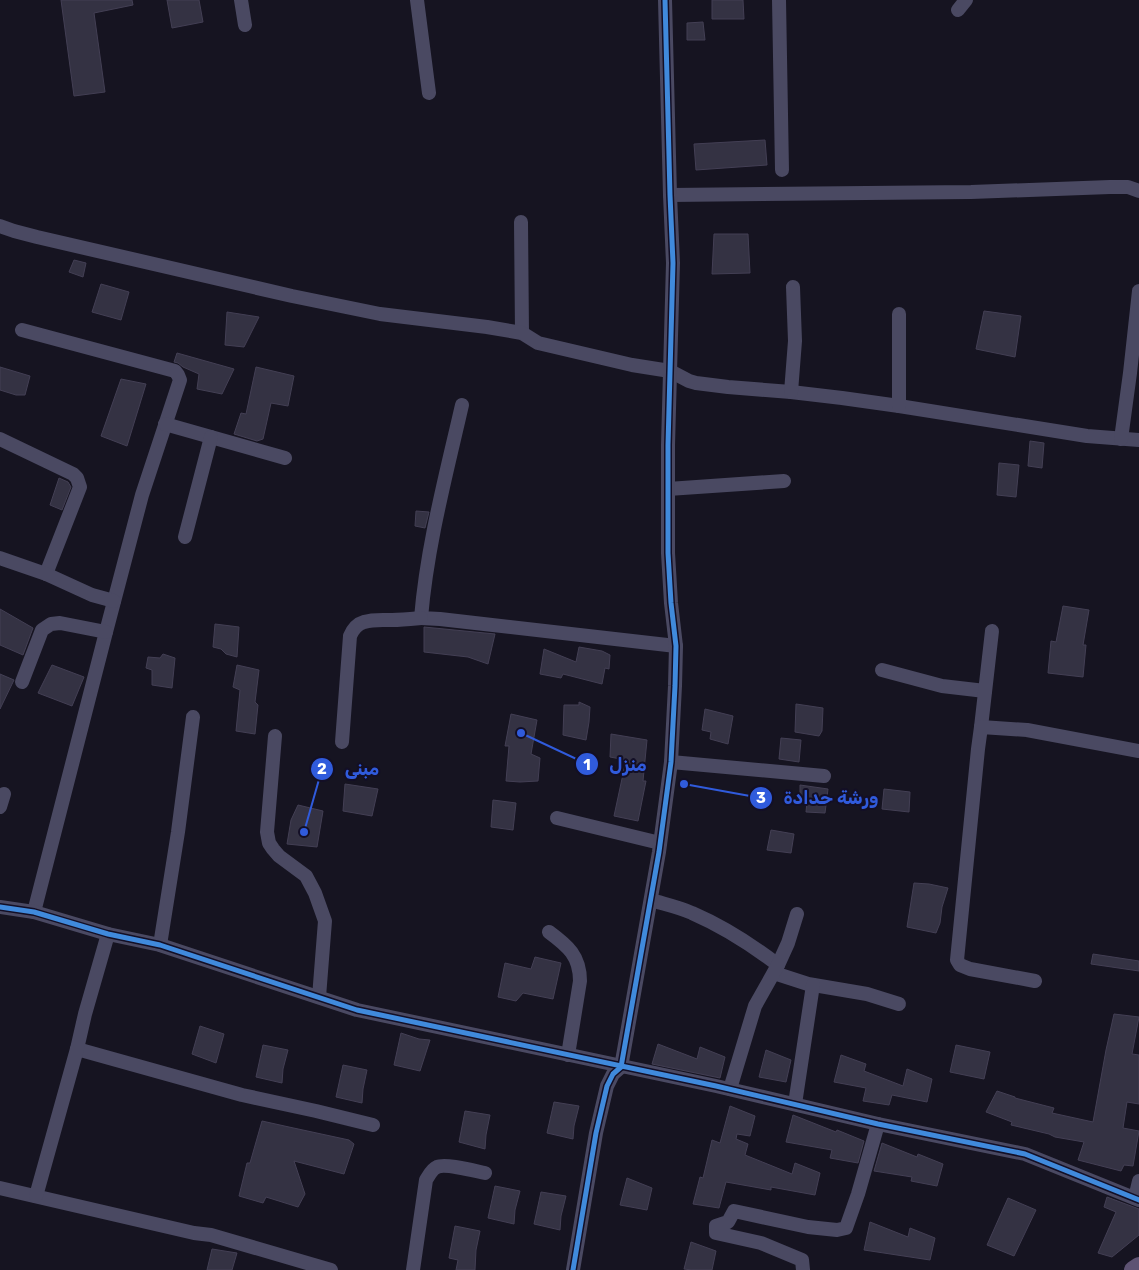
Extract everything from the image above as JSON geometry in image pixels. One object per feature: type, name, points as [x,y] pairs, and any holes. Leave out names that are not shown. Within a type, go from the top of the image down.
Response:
[{"type":"main road","points":[[1133,1270],[1139,1266]]},
{"type":"street","points":[[241,0],[245,25]]},
{"type":"street","points":[[417,0],[429,94]]},
{"type":"street","points":[[573,1270],[596,1133],[607,1086],[613,1074],[621,1066],[651,900],[671,762],[676,646],[668,553],[673,263],[665,0]]},
{"type":"street","points":[[779,0],[782,170]]},
{"type":"street","points":[[670,195],[953,192],[1128,186],[1139,191]]},
{"type":"street","points":[[521,222],[522,333]]},
{"type":"street","points":[[0,226],[46,239],[371,312],[522,333],[544,345],[632,365],[670,371],[696,383],[792,392],[899,406],[1077,434],[1139,440]]},
{"type":"street","points":[[792,392],[795,340],[793,287]]},
{"type":"street","points":[[1121,439],[1139,291]]},
{"type":"street","points":[[899,314],[899,406]]},
{"type":"street","points":[[22,330],[175,371],[180,380],[142,495],[34,912]]},
{"type":"street","points":[[421,618],[423,590],[442,491],[462,404]]},
{"type":"street","points":[[165,424],[285,458]]},
{"type":"street","points":[[185,538],[212,437]]},
{"type":"street","points":[[0,439],[72,474],[77,478],[80,486],[46,574]]},
{"type":"street","points":[[668,489],[784,481]]},
{"type":"street","points":[[0,558],[46,574],[92,595],[114,601]]},
{"type":"street","points":[[342,742],[350,636],[359,624],[365,622],[421,618],[440,619],[676,646]]},
{"type":"street","points":[[22,682],[42,630],[51,624],[60,623],[106,632]]},
{"type":"street","points":[[992,632],[978,749],[957,960],[960,965],[970,970],[1035,981]]},
{"type":"street","points":[[882,670],[942,686],[985,691]]},
{"type":"street","points":[[160,944],[178,832],[193,717]]},
{"type":"street","points":[[981,727],[1027,730],[1139,751]]},
{"type":"street","points":[[275,736],[268,832],[269,843],[279,856],[306,876],[322,910],[325,921],[320,997]]},
{"type":"street","points":[[671,762],[824,776]]},
{"type":"street","points":[[557,818],[660,843]]},
{"type":"street","points":[[651,900],[691,912],[747,943],[776,969],[813,985],[867,994],[899,1004]]},
{"type":"street","points":[[0,907],[34,912],[108,934],[160,944],[357,1010],[730,1089],[878,1124],[1025,1154],[1137,1199],[1139,1181]]},
{"type":"street","points":[[730,1089],[755,1006],[788,943],[797,914]]},
{"type":"street","points":[[549,932],[563,942],[574,954],[580,974],[568,1055]]},
{"type":"street","points":[[36,1196],[108,934]]},
{"type":"street","points":[[795,1104],[813,985]]},
{"type":"street","points":[[77,1049],[242,1095],[316,1110],[374,1125]]},
{"type":"street","points":[[803,1270],[802,1260],[761,1243],[716,1233],[716,1226],[728,1222],[734,1212],[808,1227],[838,1230],[846,1228],[878,1124]]},
{"type":"street","points":[[413,1270],[426,1180],[433,1170],[438,1166],[445,1166],[485,1173]]},
{"type":"street","points":[[0,1188],[194,1233],[211,1235],[331,1270]]},
{"type":"building","points":[[61,0],[132,0],[133,5],[94,13],[105,92],[74,96]]},
{"type":"building","points":[[167,0],[199,0],[203,22],[172,28]]},
{"type":"building","points":[[712,0],[743,0],[744,19],[712,19]]},
{"type":"building","points":[[703,22],[705,40],[687,40],[687,23]]},
{"type":"building","points":[[765,140],[767,165],[696,170],[694,144]]},
{"type":"building","points":[[714,234],[748,234],[750,273],[712,274]]},
{"type":"building","points":[[74,260],[86,263],[83,277],[69,272]]},
{"type":"building","points":[[101,284],[129,292],[121,320],[92,312]]},
{"type":"building","points":[[984,311],[1021,316],[1015,357],[976,349]]},
{"type":"building","points":[[227,312],[259,317],[244,347],[225,345]]},
{"type":"building","points":[[177,353],[234,369],[222,394],[197,389],[199,374],[174,362]]},
{"type":"building","points":[[0,367],[30,376],[25,395],[16,395],[0,390]]},
{"type":"building","points":[[256,367],[294,376],[288,406],[271,403],[263,439],[257,441],[234,434],[241,413],[246,414]]},
{"type":"building","points":[[121,379],[146,384],[127,446],[101,436]]},
{"type":"building","points":[[1030,441],[1044,443],[1042,468],[1028,466]]},
{"type":"building","points":[[999,463],[1019,465],[1016,497],[997,495]]},
{"type":"building","points":[[59,478],[68,482],[71,487],[62,510],[50,505]]},
{"type":"building","points":[[416,511],[429,512],[425,528],[415,526]]},
{"type":"building","points":[[1063,606],[1089,610],[1083,645],[1086,645],[1083,677],[1048,673],[1051,641],[1056,642]]},
{"type":"building","points":[[0,609],[33,628],[23,655],[0,645]]},
{"type":"building","points":[[215,624],[239,627],[237,657],[213,647]]},
{"type":"building","points":[[424,627],[495,634],[488,664],[468,657],[424,652]]},
{"type":"building","points":[[579,647],[602,651],[610,655],[609,669],[605,668],[602,684],[563,674],[561,678],[540,674],[544,649],[576,662]]},
{"type":"building","points":[[163,654],[175,658],[172,688],[152,685],[152,670],[146,668],[148,657],[160,658]]},
{"type":"building","points":[[52,665],[84,677],[72,706],[38,693]]},
{"type":"building","points":[[237,665],[259,670],[255,702],[258,705],[255,734],[236,731],[240,690],[233,687]]},
{"type":"building","points":[[0,674],[14,680],[0,709]]},
{"type":"building","points":[[579,702],[590,707],[586,740],[563,735],[564,705],[579,705]]},
{"type":"building","points":[[796,704],[823,708],[822,731],[819,736],[795,732]]},
{"type":"building","points":[[705,709],[733,716],[728,744],[710,739],[711,732],[702,730]]},
{"type":"building","points":[[511,714],[537,720],[531,754],[540,758],[538,781],[506,781],[509,746],[505,746]]},
{"type":"building","points":[[611,734],[647,740],[643,781],[646,781],[638,821],[614,816],[626,760],[610,757]]},
{"type":"building","points":[[781,738],[801,740],[799,762],[779,759]]},
{"type":"building","points":[[345,784],[378,789],[372,816],[343,811]]},
{"type":"building","points":[[800,785],[828,789],[825,813],[806,812],[807,802],[800,800]]},
{"type":"building","points":[[884,789],[910,792],[909,812],[882,809]]},
{"type":"building","points":[[493,800],[516,803],[513,830],[491,827]]},
{"type":"building","points":[[298,805],[323,811],[317,847],[287,844],[291,820]]},
{"type":"building","points":[[771,830],[794,834],[791,853],[767,850]]},
{"type":"building","points":[[914,883],[948,888],[936,933],[907,927]]},
{"type":"building","points":[[1093,954],[1139,961],[1139,971],[1091,964]]},
{"type":"building","points":[[535,957],[561,963],[553,999],[523,993],[516,1001],[498,997],[505,963],[531,969]]},
{"type":"building","points":[[1114,1014],[1139,1017],[1132,1054],[1139,1055],[1139,1104],[1127,1102],[1123,1128],[1139,1131],[1133,1166],[1124,1165],[1121,1171],[1078,1160],[1084,1142],[1055,1137],[1011,1125],[1012,1122],[986,1112],[997,1091],[1015,1098],[1054,1108],[1052,1113],[1093,1122]]},
{"type":"building","points":[[200,1026],[224,1034],[216,1063],[192,1054]]},
{"type":"building","points":[[401,1033],[419,1039],[430,1040],[420,1071],[394,1065]]},
{"type":"building","points":[[658,1044],[697,1059],[700,1047],[725,1057],[720,1078],[652,1064]]},
{"type":"building","points":[[263,1045],[288,1050],[283,1069],[282,1083],[256,1077]]},
{"type":"building","points":[[956,1045],[990,1052],[984,1079],[950,1072]]},
{"type":"building","points":[[766,1050],[791,1060],[786,1082],[759,1077]]},
{"type":"building","points":[[841,1055],[866,1064],[864,1071],[903,1086],[907,1069],[932,1079],[927,1102],[892,1095],[889,1105],[863,1101],[866,1088],[834,1082]]},
{"type":"building","points":[[343,1065],[367,1070],[362,1103],[336,1097]]},
{"type":"building","points":[[554,1102],[579,1106],[573,1139],[547,1133]]},
{"type":"building","points":[[730,1106],[755,1116],[750,1136],[737,1134],[736,1139],[748,1144],[745,1155],[792,1174],[795,1163],[820,1173],[815,1195],[771,1187],[771,1190],[726,1182],[719,1208],[693,1204],[700,1177],[703,1178],[712,1140],[720,1143]]},
{"type":"building","points":[[465,1111],[490,1115],[485,1149],[459,1142]]},
{"type":"building","points":[[793,1115],[864,1141],[858,1163],[830,1158],[832,1150],[786,1142]]},
{"type":"building","points":[[262,1121],[349,1140],[354,1144],[344,1174],[294,1161],[305,1194],[298,1207],[266,1197],[263,1203],[239,1196],[247,1163],[250,1163]]},
{"type":"building","points":[[882,1143],[917,1157],[918,1154],[943,1164],[937,1186],[911,1181],[912,1177],[874,1171]]},
{"type":"building","points":[[627,1178],[652,1188],[647,1210],[620,1205]]},
{"type":"building","points":[[495,1186],[520,1191],[515,1210],[514,1224],[488,1218]]},
{"type":"building","points":[[541,1192],[566,1196],[560,1230],[534,1224]]},
{"type":"building","points":[[1107,1197],[1139,1209],[1139,1235],[1112,1257],[1098,1253],[1116,1212],[1104,1207]]},
{"type":"building","points":[[1008,1198],[1036,1210],[1014,1256],[987,1245]]},
{"type":"building","points":[[870,1222],[908,1237],[910,1228],[935,1238],[930,1260],[864,1250]]},
{"type":"building","points":[[455,1226],[480,1231],[476,1250],[475,1270],[456,1270],[458,1260],[449,1258]]},
{"type":"building","points":[[691,1242],[716,1251],[712,1270],[684,1269]]},
{"type":"building","points":[[212,1249],[237,1253],[232,1270],[207,1270]]},
{"type":"cycle path","points":[[573,1270],[596,1133],[607,1086],[613,1074],[621,1067],[659,852],[671,762],[676,646],[668,553],[668,445],[673,263],[665,0]]},
{"type":"cycle path","points":[[0,907],[34,912],[108,934],[160,945],[357,1010],[716,1086],[878,1124],[1025,1154],[1139,1200]]},
{"type":"place","name":"منزل","points":[[521,733]]},
{"type":"place","name":"ورشة حدادة","points":[[684,784]]},
{"type":"place","name":"مبنى","points":[[304,832]]}]
